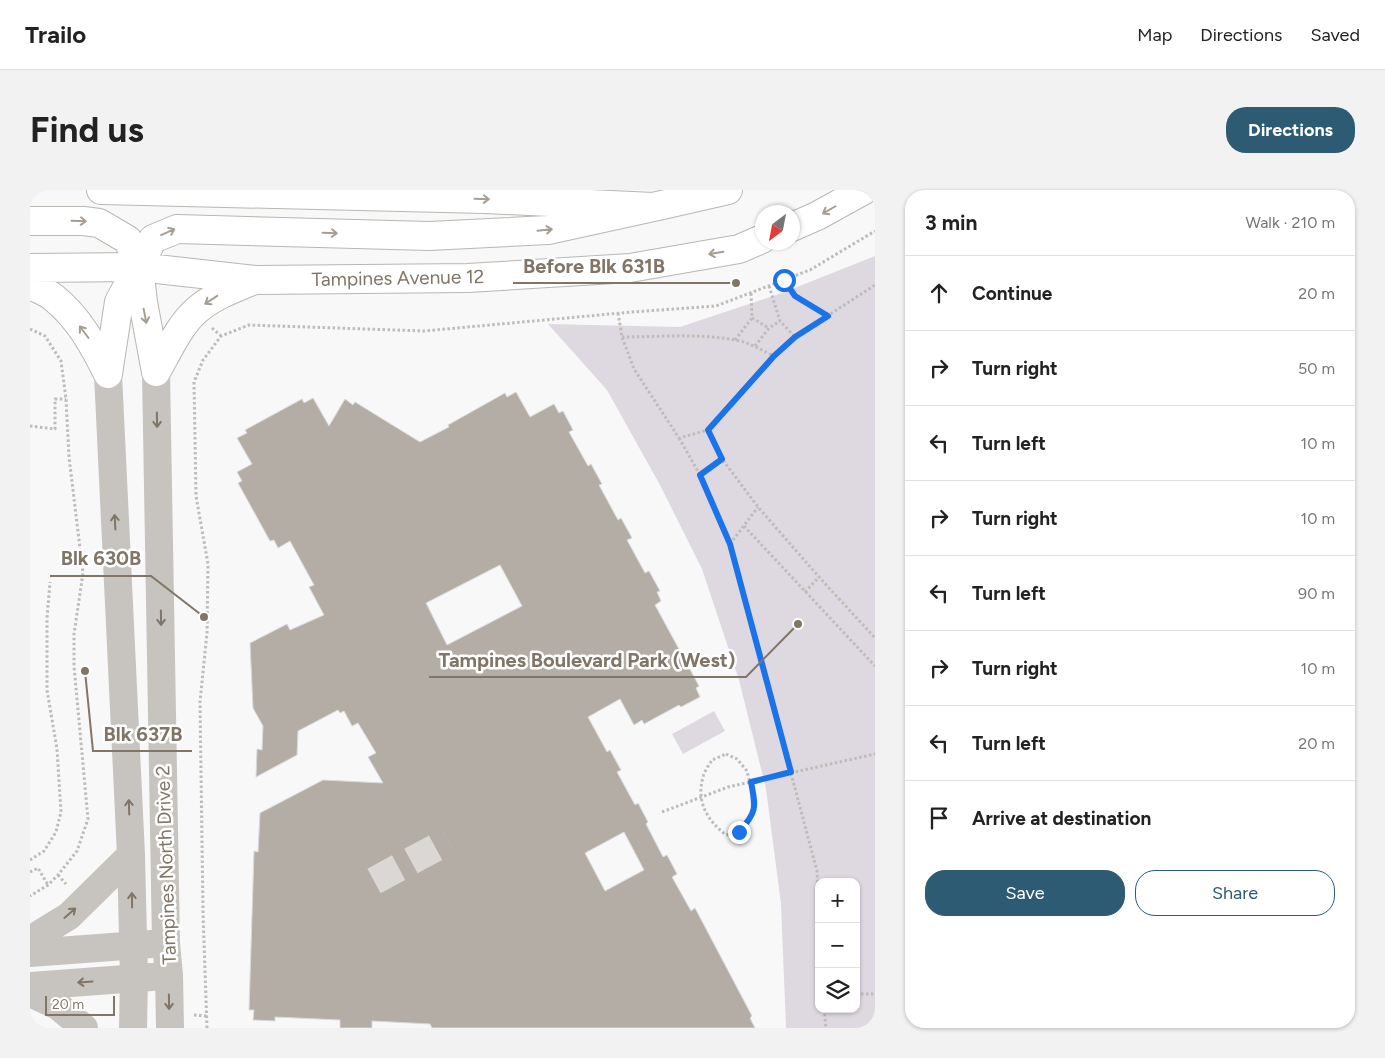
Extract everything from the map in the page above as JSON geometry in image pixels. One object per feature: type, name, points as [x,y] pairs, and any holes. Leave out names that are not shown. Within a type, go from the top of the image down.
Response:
[{"type":"main road","points":[[101,190],[485,199],[653,207]]},
{"type":"main road","points":[[108,374],[119,302],[153,239],[177,228],[429,236],[548,230],[728,190]]},
{"type":"main road","points":[[800,223],[864,190]]},
{"type":"main road","points":[[30,221],[83,221],[100,223],[128,240],[139,268],[143,302],[156,372]]},
{"type":"main road","name":"Tampines Avenue 12","points":[[30,268],[139,268],[256,280],[468,278],[630,268],[739,249],[755,242]]},
{"type":"main road","points":[[156,372],[181,329],[196,310],[218,296],[256,280]]},
{"type":"main road","points":[[30,284],[53,296],[70,314],[92,342],[108,374]]},
{"type":"street","name":"Tampines North Drive 2","points":[[156,372],[166,943],[170,1028]]},
{"type":"street","name":"Tampines North Drive 2","points":[[108,374],[131,855],[134,978],[133,1028]]},
{"type":"street","points":[[30,940],[69,916],[131,855]]},
{"type":"street","points":[[30,952],[166,943]]},
{"type":"street","points":[[30,986],[169,975]]},
{"type":"street","points":[[30,993],[58,1006],[84,1028]]},
{"type":"path","points":[[207,1028],[203,912],[200,702],[207,634],[208,564],[196,496],[194,382],[203,360],[220,336],[249,325],[424,331],[716,306],[810,270],[875,230]]},
{"type":"path","points":[[784,280],[795,296],[828,316]]},
{"type":"path","points":[[679,438],[708,430],[774,356],[795,337],[875,285]]},
{"type":"path","points":[[769,286],[780,322],[795,337]]},
{"type":"path","points":[[735,340],[752,318],[750,293]]},
{"type":"path","points":[[618,313],[622,337],[634,369],[679,438],[700,475],[730,544],[817,878]]},
{"type":"path","points":[[752,318],[768,328]]},
{"type":"path","points":[[755,346],[768,328],[780,322]]},
{"type":"path","points":[[30,329],[45,336],[61,361],[66,399],[68,457],[83,573],[74,634],[74,666],[88,820],[77,851],[48,885],[30,896]]},
{"type":"path","points":[[622,337],[692,336],[735,340],[755,346],[774,356]]},
{"type":"path","points":[[30,426],[54,429],[55,399],[66,399]]},
{"type":"path","points":[[708,430],[722,459],[758,507],[819,578],[875,638]]},
{"type":"path","points":[[700,475],[722,459]]},
{"type":"path","points":[[730,544],[758,507]]},
{"type":"path","points":[[744,526],[875,666]]},
{"type":"path","points":[[806,592],[819,578]]},
{"type":"path","points":[[30,860],[44,851],[56,832],[61,812],[57,748],[47,690],[50,582]]},
{"type":"path","points":[[726,754],[737,759],[747,771],[751,782],[754,800],[752,817],[739,832],[726,835],[712,824],[704,809],[700,798],[703,777],[712,760],[726,754]]},
{"type":"path","points":[[662,812],[728,787],[875,754]]},
{"type":"path","points":[[30,872],[38,868],[48,885]]},
{"type":"path","points":[[860,994],[875,994]]},
{"type":"path","points":[[824,1013],[826,1028]]},
{"type":"shaded area","points":[[875,256],[875,1028],[786,1028],[781,904],[766,789],[739,680],[702,569],[660,485],[607,390],[548,324],[680,327],[782,293]]},
{"type":"shaded area","points":[[714,711],[725,731],[683,754],[672,734]]},
{"type":"building","points":[[516,392],[530,417],[554,404],[559,413],[563,411],[573,430],[569,432],[588,466],[591,464],[602,484],[599,485],[618,520],[621,518],[632,538],[627,540],[645,573],[649,571],[660,591],[657,592],[661,601],[655,605],[699,686],[696,688],[700,697],[681,707],[679,705],[644,724],[642,720],[634,725],[620,699],[588,717],[607,752],[610,750],[621,770],[617,772],[635,805],[638,803],[648,822],[646,824],[663,857],[667,855],[677,874],[672,877],[691,911],[695,908],[752,1016],[750,1018],[755,1028],[432,1028],[430,1024],[372,1021],[372,1028],[340,1028],[340,1020],[275,1017],[275,1021],[253,1020],[254,1010],[249,1010],[254,851],[258,852],[260,813],[323,780],[383,783],[368,757],[376,753],[358,723],[352,726],[344,711],[340,713],[338,710],[298,731],[297,755],[256,777],[257,749],[262,750],[263,726],[253,708],[250,643],[287,624],[290,630],[324,615],[309,587],[314,585],[290,541],[278,548],[274,540],[270,541],[238,483],[242,481],[237,472],[252,464],[237,438],[247,433],[245,430],[302,399],[304,403],[313,398],[329,426],[345,399],[353,405],[355,402],[420,442],[505,393],[507,397]],"holes":[[[500,565],[522,606],[447,645],[426,603]],[[624,832],[644,870],[605,891],[585,853]]]},
{"type":"tunnel","points":[[374,881],[448,841]]},
{"type":"place","name":"Before Blk 631B","points":[[736,283]]},
{"type":"place","name":"Blk 630B","points":[[204,617]]},
{"type":"place","name":"Tampines Boulevard Park (West)","points":[[798,624]]},
{"type":"place","name":"Blk 637B","points":[[85,671]]},
{"type":"route","points":[[739,832],[752,817],[754,800],[751,782],[791,772],[730,544],[700,475],[722,459],[708,430],[774,356],[795,337],[828,316],[795,296],[784,280]]}]
